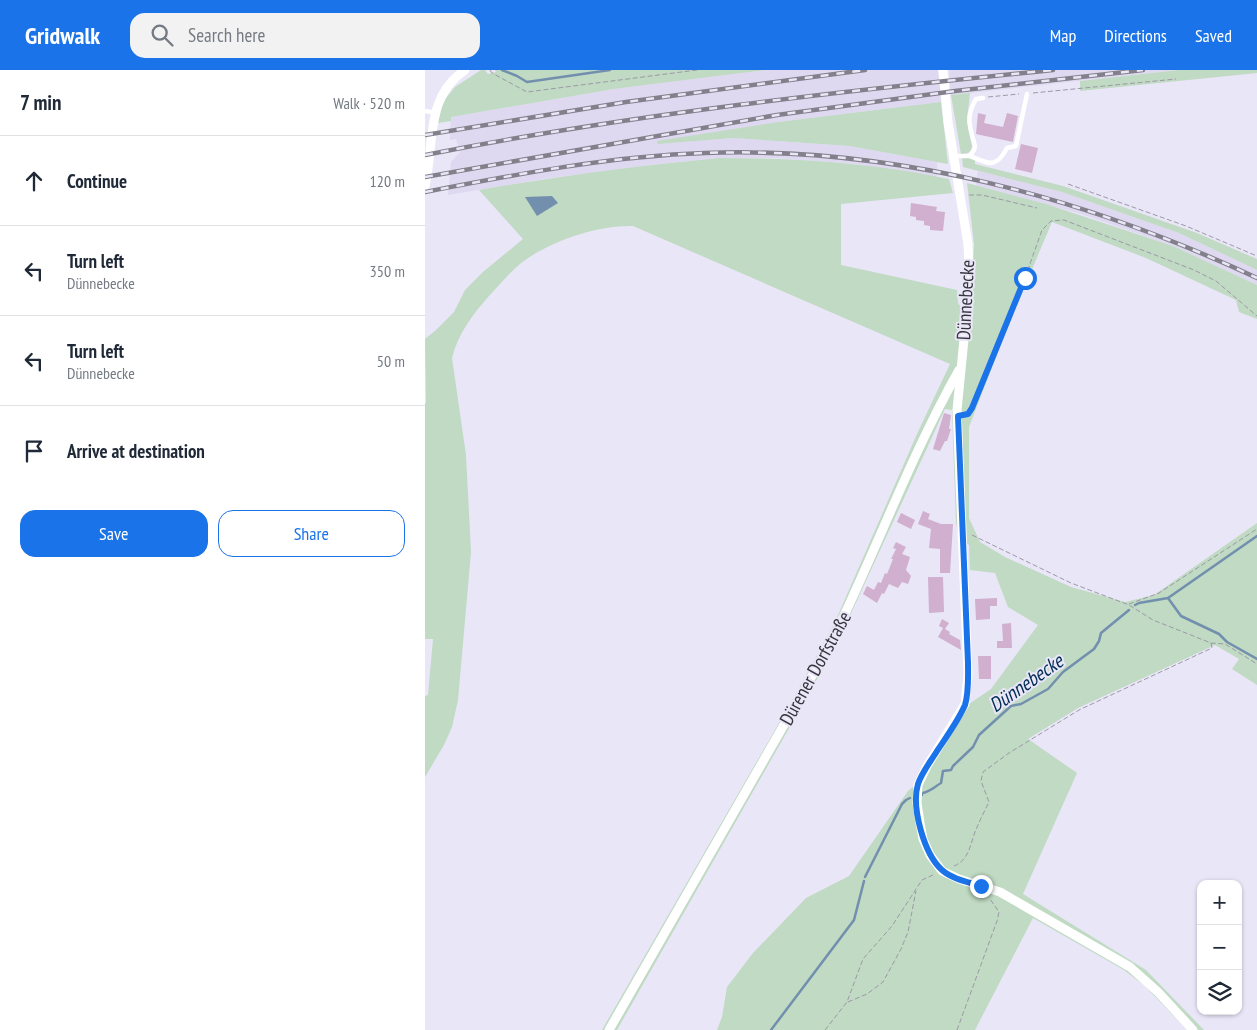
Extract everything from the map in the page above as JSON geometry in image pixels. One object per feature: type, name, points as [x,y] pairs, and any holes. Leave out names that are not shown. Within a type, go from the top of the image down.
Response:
[{"type":"street","points":[[425,186],[428,112],[444,85],[465,70]]},
{"type":"street","name":"Dünnebecke","points":[[942,871],[930,855],[923,839],[917,803],[918,785],[927,766],[960,714],[967,697],[968,663],[958,416],[960,368],[967,309],[969,270],[968,244],[948,122],[943,70]]},
{"type":"street","name":"Dürener Dorfstraße","points":[[609,1030],[832,641],[857,591],[932,420],[960,368]]},
{"type":"street","points":[[942,871],[959,879],[1000,892],[1130,968],[1158,992],[1193,1030]]},
{"type":"lane","points":[[954,156],[970,156],[989,164],[996,163],[1002,158],[1007,148],[1016,146],[1027,94]]},
{"type":"lane","points":[[970,156],[975,146],[968,121],[976,99],[983,98]]},
{"type":"path","points":[[490,70],[492,73],[527,92],[697,70]]},
{"type":"path","points":[[983,98],[1176,79]]},
{"type":"path","points":[[1068,184],[1185,226],[1257,256]]},
{"type":"path","points":[[965,195],[982,195],[1037,208]]},
{"type":"path","points":[[958,416],[968,414],[972,408],[1025,278],[1042,230],[1051,221],[1065,220],[1194,270],[1225,287],[1257,316]]},
{"type":"path","points":[[1129,605],[1159,593],[1257,529]]},
{"type":"path","points":[[962,530],[1071,583],[1129,605],[1153,620],[1211,643],[1225,644],[1257,664]]},
{"type":"path","points":[[825,1030],[847,1002],[863,959],[892,926],[922,880],[958,864],[967,855],[974,834],[989,802],[981,781],[983,772],[1009,753],[1079,710],[1212,648],[1211,643]]},
{"type":"path","points":[[847,1002],[867,994],[883,982],[908,932],[916,890]]},
{"type":"path","points":[[957,1030],[997,921],[999,912],[989,899]]},
{"type":"shaded area","points":[[766,70],[938,70],[941,102],[778,122],[658,144],[733,138],[850,146],[937,162],[937,177],[855,164],[774,158],[719,158],[550,178],[448,195],[451,162],[460,152],[456,139],[450,140],[451,117],[614,89]]},
{"type":"shaded area","points":[[949,70],[1179,70],[951,95]]},
{"type":"shaded area","points":[[978,171],[1062,192],[1179,233],[1257,270],[1257,285],[1173,246],[1081,214],[976,185]]},
{"type":"green space","points":[[481,70],[485,70],[488,74],[496,72],[495,70],[766,70],[614,89],[451,117],[451,121],[438,123],[443,102],[455,87]]},
{"type":"green space","points":[[1179,70],[1257,70],[1257,73],[1080,91],[1080,81]]},
{"type":"green space","points":[[970,93],[967,120],[972,147],[968,153],[961,154],[951,95]]},
{"type":"green space","points":[[941,102],[948,164],[850,146],[733,138],[658,144],[657,141],[778,122]]},
{"type":"green space","points":[[719,158],[777,159],[863,165],[949,179],[953,193],[841,204],[841,265],[957,290],[958,303],[970,319],[974,244],[967,183],[1046,204],[1173,246],[1257,285],[1257,319],[1239,312],[1236,300],[1146,258],[1052,222],[1008,326],[969,427],[969,518],[980,542],[1005,557],[1071,587],[1125,602],[1154,595],[1257,523],[1257,685],[1232,669],[1239,659],[1215,645],[1078,708],[1028,739],[1077,773],[1023,894],[1146,970],[1204,1030],[1187,1030],[1145,986],[1124,970],[1033,918],[975,1030],[717,1030],[722,1017],[727,987],[753,953],[806,898],[849,876],[908,791],[924,778],[969,704],[991,689],[1038,625],[1008,607],[995,573],[970,570],[969,545],[959,537],[956,523],[952,410],[945,409],[836,646],[617,1030],[602,1030],[798,690],[835,622],[917,434],[950,364],[633,226],[619,226],[589,231],[560,241],[521,263],[477,310],[466,325],[455,349],[452,358],[466,455],[471,552],[458,700],[452,727],[444,745],[425,777],[425,696],[428,695],[433,639],[425,639],[425,339],[454,312],[465,290],[483,272],[523,239],[479,190],[658,164]]},
{"type":"green space","points":[[962,158],[975,160],[975,164],[1063,186],[1197,233],[1257,259],[1257,270],[1179,233],[1062,192],[963,167]]},
{"type":"water","points":[[552,196],[558,203],[537,216],[525,197]]},
{"type":"building","points":[[978,113],[986,115],[984,123],[1003,127],[1007,113],[1018,116],[1013,142],[976,134]]},
{"type":"building","points":[[1021,144],[1038,148],[1032,173],[1015,169]]},
{"type":"building","points":[[911,203],[937,207],[936,211],[945,212],[943,231],[930,230],[930,226],[924,225],[924,221],[916,220],[916,217],[910,216]]},
{"type":"building","points":[[944,413],[951,415],[949,429],[951,429],[947,441],[945,441],[940,451],[933,449]]},
{"type":"building","points":[[923,511],[930,514],[928,519],[941,524],[953,524],[950,573],[940,573],[940,549],[929,548],[931,529],[918,524]]},
{"type":"building","points":[[901,513],[915,520],[911,529],[897,522]]},
{"type":"building","points":[[896,542],[906,547],[902,554],[910,557],[906,570],[911,576],[908,584],[902,582],[898,588],[889,584],[877,603],[863,594],[867,586],[874,590],[878,582],[881,583],[885,573],[887,574],[896,549],[893,548]]},
{"type":"building","points":[[928,577],[943,577],[944,612],[929,613]]},
{"type":"building","points":[[997,598],[997,606],[990,606],[990,619],[976,620],[975,599]]},
{"type":"building","points":[[942,619],[949,623],[945,629],[950,632],[949,634],[960,640],[961,650],[938,637],[943,628],[939,626]]},
{"type":"building","points":[[1011,623],[1012,648],[997,648],[997,641],[1003,641],[1002,624]]},
{"type":"building","points":[[978,656],[991,656],[991,679],[979,679]]},
{"type":"waterway","points":[[502,70],[527,82],[610,70]]},
{"type":"waterway","name":"Dünnebecke","points":[[1135,605],[1168,598],[1257,536]]},
{"type":"waterway","points":[[1168,598],[1181,616],[1219,634],[1227,642],[1257,659]]},
{"type":"waterway","name":"Dünnebecke","points":[[922,795],[922,793],[941,783],[943,771],[951,770],[973,747],[979,735],[1011,706],[1021,704],[1048,689],[1063,672],[1094,649],[1101,633],[1129,610]]},
{"type":"waterway","name":"Dünnebecke","points":[[865,877],[902,804],[910,798]]},
{"type":"waterway","name":"Dünnebecke","points":[[771,1030],[854,920],[864,881]]},
{"type":"railway","points":[[425,135],[626,102],[865,70]]},
{"type":"railway","points":[[425,155],[581,127],[738,105],[895,86],[1053,70]]},
{"type":"railway","points":[[425,177],[777,115],[955,91],[1143,70]]},
{"type":"railway","points":[[425,192],[565,167],[670,155],[777,153],[848,158],[919,168],[989,183],[1058,201],[1192,249],[1257,278]]},
{"type":"route","points":[[981,886],[942,871],[930,855],[919,823],[918,785],[927,766],[960,714],[967,697],[968,663],[958,416],[968,414],[972,408],[1025,278]]}]
